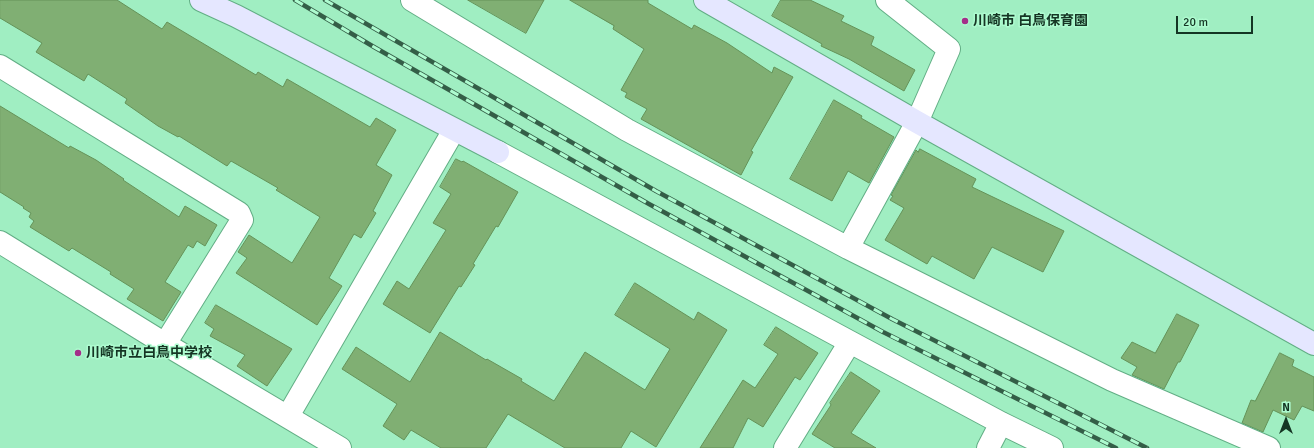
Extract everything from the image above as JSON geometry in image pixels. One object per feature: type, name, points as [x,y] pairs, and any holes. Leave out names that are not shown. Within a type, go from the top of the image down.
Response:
[{"type":"street","points":[[201,0],[236,16],[498,152],[850,342],[1052,448]]},
{"type":"street","points":[[412,0],[627,130],[848,248],[1112,380],[1269,448]]},
{"type":"street","points":[[705,0],[917,122],[1314,344]]},
{"type":"street","points":[[848,248],[917,122],[950,49],[887,0]]},
{"type":"street","points":[[0,66],[239,213],[242,220],[165,344]]},
{"type":"street","points":[[288,416],[454,130]]},
{"type":"street","points":[[0,242],[165,344],[340,448]]},
{"type":"street","points":[[785,448],[850,342]]},
{"type":"street","points":[[988,448],[1002,423]]},
{"type":"building","points":[[0,0],[117,0],[162,29],[167,22],[256,75],[258,72],[283,87],[287,79],[370,127],[376,118],[396,130],[376,165],[392,175],[373,211],[376,213],[361,238],[354,234],[329,278],[342,286],[317,325],[236,273],[247,258],[238,252],[249,235],[292,263],[320,217],[276,190],[278,188],[231,161],[227,166],[179,136],[178,137],[158,126],[125,103],[127,99],[88,74],[84,81],[36,52],[42,43],[0,18]]},
{"type":"building","points":[[468,0],[544,0],[526,33]]},
{"type":"building","points":[[570,0],[648,0],[648,3],[692,29],[694,25],[727,43],[772,73],[774,67],[793,77],[751,151],[753,152],[741,175],[641,119],[647,109],[625,97],[627,93],[621,90],[644,49],[613,29],[614,26]]},
{"type":"building","points":[[781,0],[810,0],[844,16],[841,21],[874,37],[871,45],[915,70],[904,91],[849,59],[821,46],[822,44],[772,16]]},
{"type":"building","points":[[834,100],[894,137],[869,183],[848,171],[832,201],[790,179]]},
{"type":"building","points":[[0,106],[69,148],[70,146],[96,160],[124,179],[123,180],[179,217],[185,206],[217,225],[205,246],[197,241],[193,248],[188,245],[165,282],[181,292],[163,321],[127,299],[134,289],[110,274],[111,272],[72,248],[69,251],[30,227],[34,221],[29,217],[31,213],[0,192]]},
{"type":"building","points":[[920,149],[976,179],[972,187],[1064,231],[1043,272],[992,247],[974,279],[932,256],[927,264],[885,240],[904,208],[890,200],[893,196],[891,195],[916,150],[918,152]]},
{"type":"building","points":[[456,159],[462,162],[463,161],[518,192],[498,227],[496,226],[473,264],[475,265],[461,287],[459,286],[430,333],[383,304],[397,281],[409,289],[446,230],[433,223],[451,194],[440,187]]},
{"type":"building","points":[[635,283],[694,320],[698,312],[727,330],[656,447],[631,431],[621,448],[565,448],[508,414],[486,448],[441,448],[411,430],[404,440],[383,426],[397,404],[342,369],[356,347],[410,382],[440,332],[486,360],[487,359],[522,379],[521,381],[554,401],[585,352],[645,390],[670,349],[615,315]]},
{"type":"building","points":[[216,305],[292,349],[267,386],[237,366],[245,355],[210,336],[214,329],[205,323]]},
{"type":"building","points":[[1177,314],[1199,325],[1164,389],[1132,375],[1137,367],[1121,358],[1132,342],[1155,353]]},
{"type":"building","points":[[776,327],[818,353],[800,380],[795,377],[763,427],[748,418],[733,448],[700,448],[743,380],[755,388],[778,354],[764,345]]},
{"type":"building","points":[[1280,353],[1294,360],[1292,366],[1314,377],[1314,411],[1302,406],[1294,420],[1273,410],[1263,432],[1242,423],[1251,400],[1255,401]]},
{"type":"building","points":[[851,372],[880,391],[851,433],[876,448],[835,448],[812,434],[831,405],[830,403]]},
{"type":"railway","points":[[295,0],[374,47],[649,204],[883,332],[1116,448]]},
{"type":"railway","points":[[325,0],[656,191],[892,319],[1147,448]]},
{"type":"place","name":"川崎市 白鳥保育園","points":[[965,21]]},
{"type":"place","name":"川崎市立白鳥中学校","points":[[78,353]]}]
